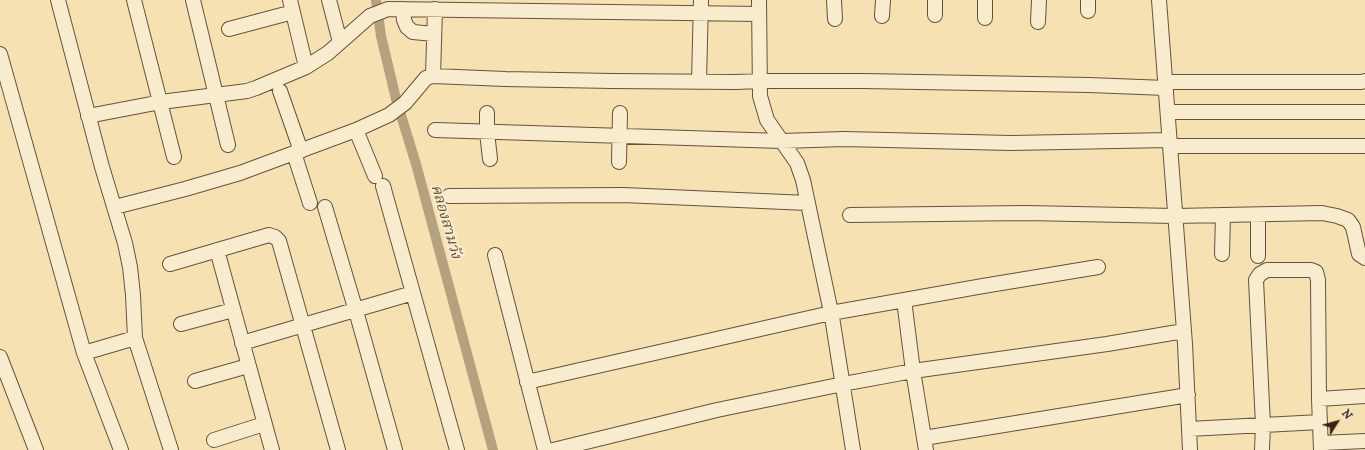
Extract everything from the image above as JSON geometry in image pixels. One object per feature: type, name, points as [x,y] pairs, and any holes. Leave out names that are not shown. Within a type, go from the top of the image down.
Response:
[{"type":"street","points":[[58,0],[88,116],[115,207],[130,267],[135,338],[171,450]]},
{"type":"street","points":[[134,0],[174,157]]},
{"type":"street","points":[[192,0],[228,146]]},
{"type":"street","points":[[329,0],[340,42]]},
{"type":"street","points":[[834,0],[835,19]]},
{"type":"street","points":[[882,16],[883,0]]},
{"type":"street","points":[[935,0],[935,15]]},
{"type":"street","points":[[985,0],[985,18]]},
{"type":"street","points":[[1038,22],[1039,0]]},
{"type":"street","points":[[1159,0],[1184,331],[1190,450]]},
{"type":"street","points":[[88,116],[161,102],[247,91],[268,84],[306,67],[328,53],[370,16],[388,9],[428,6],[482,5],[759,7],[760,96],[767,120],[796,163],[803,180],[831,313],[854,450]]},
{"type":"street","points":[[229,29],[291,6],[306,67]]},
{"type":"street","points":[[428,6],[434,34],[433,76]]},
{"type":"street","points":[[699,82],[701,6]]},
{"type":"street","points":[[403,9],[404,20],[407,27],[413,32],[434,34]]},
{"type":"street","points":[[0,54],[84,353],[121,450]]},
{"type":"street","points":[[115,207],[240,173],[356,130],[389,115],[405,103],[426,78],[433,76],[505,79],[699,82],[863,81],[1089,85],[1361,82],[1365,80]]},
{"type":"street","points":[[280,91],[310,203]]},
{"type":"street","points":[[1168,112],[1365,112]]},
{"type":"street","points":[[487,113],[487,132],[490,159]]},
{"type":"street","points":[[619,162],[620,113]]},
{"type":"street","points":[[356,130],[379,181],[413,293],[457,450]]},
{"type":"street","points":[[435,130],[782,141],[844,139],[1011,143],[1170,143],[1365,146]]},
{"type":"street","points":[[449,196],[623,195],[808,203]]},
{"type":"street","points":[[325,207],[395,450]]},
{"type":"street","points":[[850,215],[1026,214],[1175,216],[1322,213],[1348,220],[1353,227],[1359,254],[1365,258]]},
{"type":"street","points":[[1222,254],[1223,215]]},
{"type":"street","points":[[1258,215],[1258,256]]},
{"type":"street","points":[[170,264],[269,235],[275,237],[279,241],[338,450]]},
{"type":"street","points":[[217,250],[272,450]]},
{"type":"street","points":[[495,254],[545,450]]},
{"type":"street","points":[[527,382],[831,313],[1098,267]]},
{"type":"street","points":[[1262,450],[1263,425],[1256,280],[1260,274],[1267,270],[1311,270],[1316,272],[1318,280],[1321,447],[1365,441]]},
{"type":"street","points":[[242,343],[356,311],[413,293]]},
{"type":"street","points":[[904,300],[913,371],[925,444],[1188,395]]},
{"type":"street","points":[[181,324],[233,310]]},
{"type":"street","points":[[553,450],[717,410],[843,384],[913,371],[1107,344],[1184,331]]},
{"type":"street","points":[[84,353],[135,338]]},
{"type":"street","points":[[0,357],[36,450]]},
{"type":"street","points":[[195,381],[248,366]]},
{"type":"street","points":[[1319,399],[1365,396]]},
{"type":"street","points":[[1189,429],[1320,422]]},
{"type":"street","points":[[214,440],[264,424]]},
{"type":"waterway","name":"คลองสามวัง","points":[[376,0],[381,36],[396,99],[416,164],[493,450]]}]
